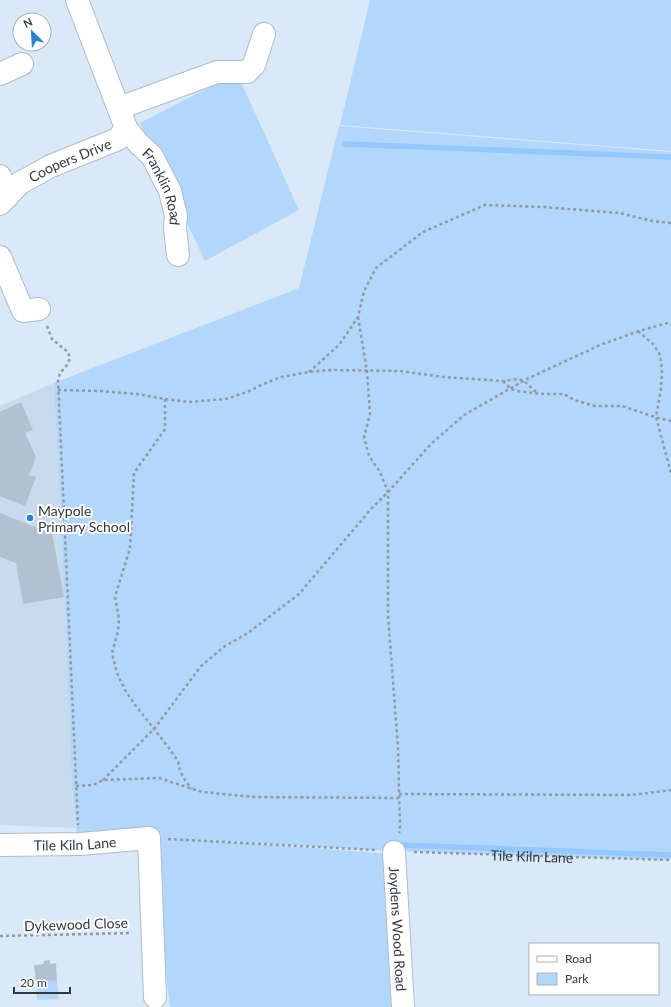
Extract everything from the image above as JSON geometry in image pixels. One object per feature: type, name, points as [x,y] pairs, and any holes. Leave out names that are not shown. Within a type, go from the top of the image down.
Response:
[{"type":"street","points":[[77,0],[122,118],[217,72],[246,72],[254,65],[264,34]]},
{"type":"street","points":[[0,74],[22,64]]},
{"type":"street","name":"Coopers Drive","points":[[4,200],[20,184],[51,166],[118,139],[122,118]]},
{"type":"street","name":"Franklin Road","points":[[122,118],[138,143],[152,156],[170,191],[176,216],[175,228],[178,255]]},
{"type":"street","points":[[0,176],[4,200]]},
{"type":"street","points":[[0,257],[23,311],[39,309]]},
{"type":"street","points":[[149,838],[155,997]]},
{"type":"street","name":"Tile Kiln Lane","points":[[0,845],[81,844],[149,838]]},
{"type":"street","name":"Joydens Wood Road","points":[[392,852],[403,1007]]},
{"type":"path","points":[[309,372],[339,346],[358,317],[364,291],[376,268],[423,232],[485,204],[620,213],[671,224]]},
{"type":"path","points":[[39,309],[52,339],[68,352],[70,358],[67,365],[60,373],[58,390],[78,827],[81,844]]},
{"type":"path","points":[[358,317],[367,371],[370,414],[364,437],[369,456],[380,472],[388,492],[388,615],[398,748],[400,830],[392,852]]},
{"type":"path","points":[[103,780],[154,729],[201,666],[224,646],[248,633],[299,594],[371,509],[432,443],[464,415],[524,381],[600,345],[671,322]]},
{"type":"path","points":[[638,332],[654,345],[660,355],[662,370],[661,389],[656,417],[671,473]]},
{"type":"path","points":[[58,390],[101,390],[189,402],[226,398],[247,392],[281,377],[332,370],[400,371],[443,377],[502,381],[518,379],[524,381],[538,393]]},
{"type":"path","points":[[502,381],[511,389],[524,392],[564,394],[574,400],[595,406],[622,406],[671,421]]},
{"type":"path","points":[[165,399],[165,429],[134,473],[130,548],[115,597],[119,619],[118,631],[112,653],[117,673],[126,692],[169,748],[178,762],[180,771],[185,780],[192,789]]},
{"type":"path","points":[[76,786],[93,784],[103,780],[159,778],[202,792],[254,797],[631,795],[671,790]]},
{"type":"path","name":"Tile Kiln Lane","points":[[149,838],[392,852],[671,860]]},
{"type":"path","name":"Dykewood Close","points":[[0,936],[153,932]]},
{"type":"shaded area","name":"Maypole Primary School","points":[[54,383],[75,828],[0,825],[0,406]]},
{"type":"green space","points":[[370,0],[671,0],[671,151],[340,125]]},
{"type":"green space","points":[[237,73],[299,210],[205,261],[140,123]]},
{"type":"green space","points":[[339,126],[671,152],[671,860],[393,851],[192,839],[393,854],[402,1007],[170,1007],[150,837],[77,840],[72,787],[54,383],[299,288]]},
{"type":"green space","points":[[57,980],[59,999],[37,1000],[36,982]]},
{"type":"building","points":[[21,402],[33,430],[25,433],[36,457],[29,475],[36,477],[25,506],[0,496],[0,412]]},
{"type":"building","points":[[0,513],[52,533],[64,597],[23,604],[16,563],[0,557]]},
{"type":"building","points":[[50,960],[50,964],[56,963],[57,980],[36,982],[34,965],[44,964],[43,961]]},
{"type":"waterway","points":[[345,144],[671,157]]},
{"type":"waterway","points":[[398,845],[671,855]]},
{"type":"place","name":"Maypole Primary School","points":[[30,518]]}]
